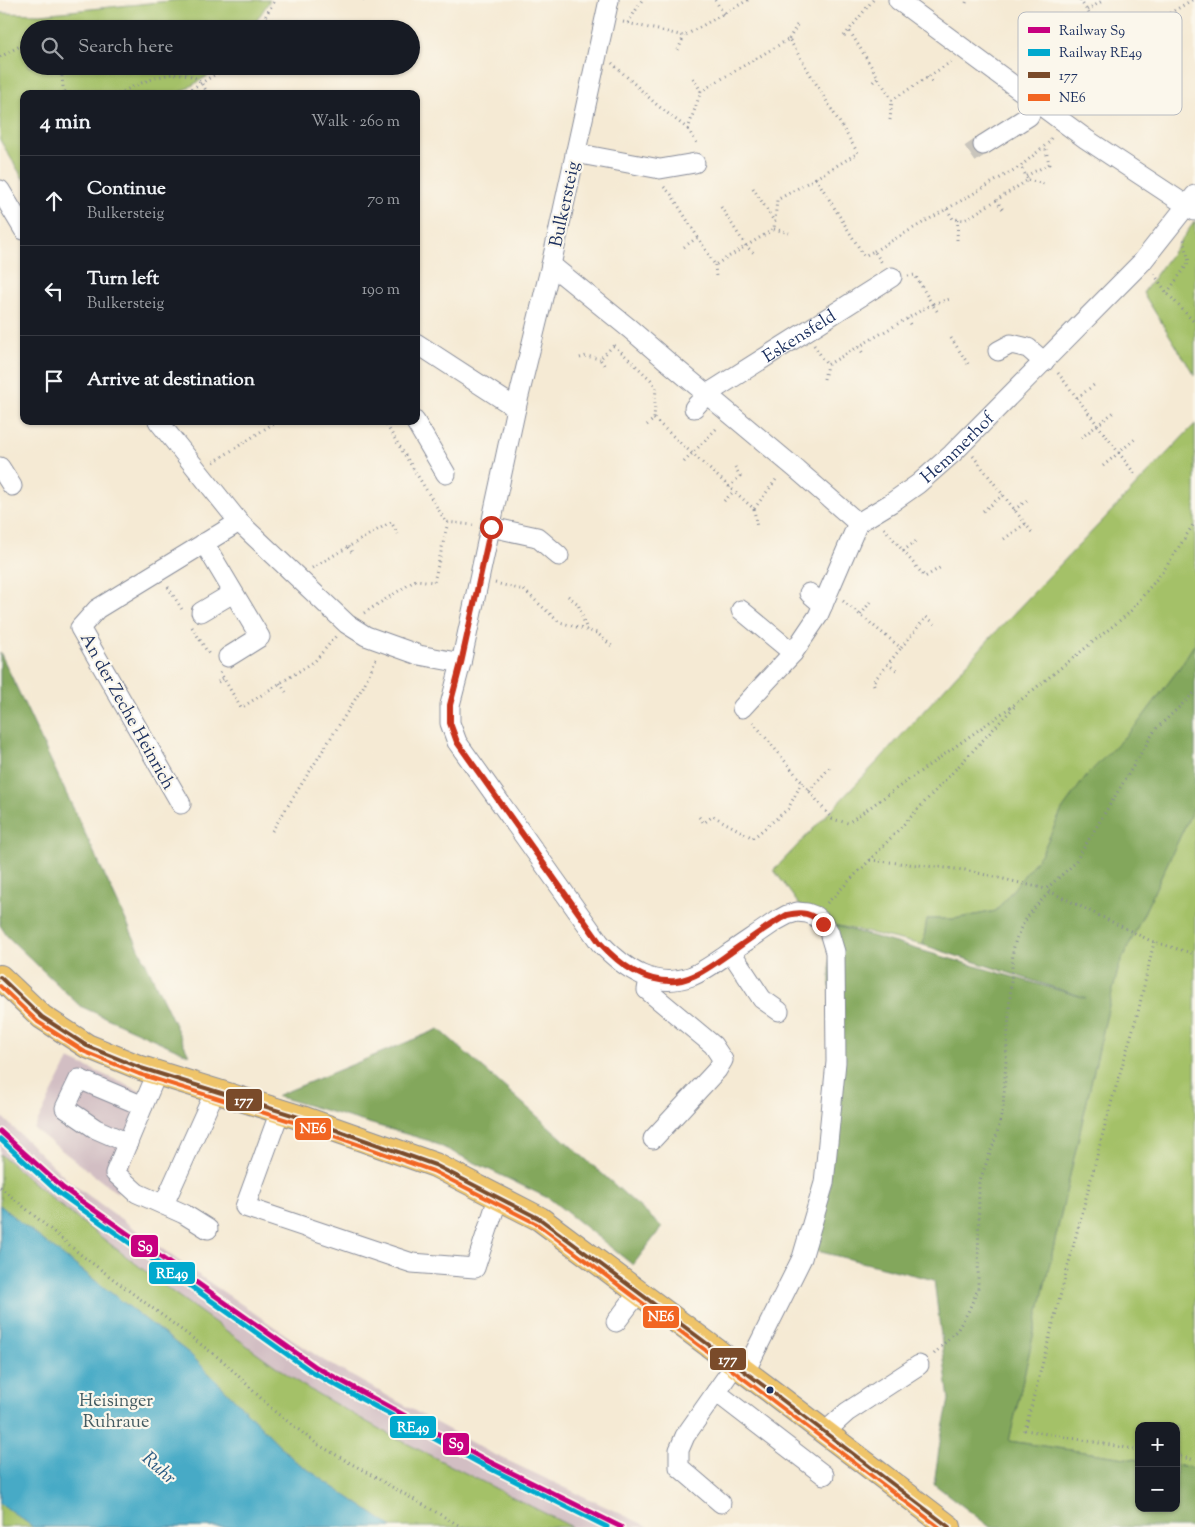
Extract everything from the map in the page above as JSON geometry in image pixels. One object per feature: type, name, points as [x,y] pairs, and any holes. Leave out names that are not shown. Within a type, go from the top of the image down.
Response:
[{"type":"main road","points":[[0,977],[42,1017],[87,1046],[141,1068],[280,1111],[435,1166],[540,1220],[825,1432],[949,1527]]},
{"type":"street","points":[[898,0],[1018,88]]},
{"type":"street","name":"Bulkersteig","points":[[607,9],[551,265],[516,408],[461,663],[450,705],[450,723],[457,742],[600,943],[615,959],[628,968],[648,978],[677,981],[693,976],[709,967],[787,915],[797,912],[815,916]]},
{"type":"street","points":[[983,146],[1029,115]]},
{"type":"street","points":[[1054,115],[1086,139],[1193,204]]},
{"type":"street","points":[[575,154],[660,169],[697,154]]},
{"type":"street","points":[[0,190],[20,223]]},
{"type":"street","name":"Hemmerhof","points":[[866,518],[918,484],[963,443],[1142,262],[1193,204]]},
{"type":"street","points":[[551,265],[730,414],[755,446],[789,462],[866,518],[820,596],[818,616],[793,653],[742,708]]},
{"type":"street","name":"Eskensfeld","points":[[694,408],[706,394],[892,277]]},
{"type":"street","points":[[998,351],[1010,344],[1028,348],[1046,360]]},
{"type":"street","points":[[420,346],[516,408]]},
{"type":"street","points":[[161,425],[239,522],[347,624],[366,636],[420,655],[461,663]]},
{"type":"street","points":[[417,425],[446,474]]},
{"type":"street","points":[[0,467],[12,486]]},
{"type":"street","name":"An der Zeche Heinrich","points":[[181,804],[80,628],[97,609],[239,522]]},
{"type":"street","points":[[491,527],[537,537],[559,556]]},
{"type":"street","points":[[204,543],[260,637],[228,657]]},
{"type":"street","points":[[200,612],[233,593]]},
{"type":"street","points":[[741,610],[793,653]]},
{"type":"street","points":[[721,1503],[679,1467],[679,1450],[685,1436],[716,1392],[740,1369],[802,1258],[824,1183],[836,1062],[836,952],[829,932],[815,916]]},
{"type":"street","points":[[731,952],[762,999],[779,1011]]},
{"type":"street","points":[[648,978],[647,990],[713,1045],[723,1060],[717,1070],[653,1139]]},
{"type":"street","points":[[157,1073],[115,1173],[137,1193],[164,1204],[208,1229]]},
{"type":"street","points":[[128,1142],[96,1129],[64,1108],[79,1080],[143,1106]]},
{"type":"street","points":[[164,1204],[215,1091]]},
{"type":"street","points":[[280,1111],[245,1207],[412,1263],[475,1268],[498,1198]]},
{"type":"street","points":[[616,1322],[638,1293]]},
{"type":"street","points":[[825,1432],[847,1412],[918,1365]]},
{"type":"street","points":[[716,1392],[824,1475]]},
{"type":"path","points":[[264,20],[276,0]]},
{"type":"path","points":[[628,23],[642,0]]},
{"type":"path","points":[[715,0],[724,16]]},
{"type":"path","points":[[607,9],[628,23],[684,36],[724,16],[748,0]]},
{"type":"path","points":[[844,36],[873,0]]},
{"type":"path","points":[[1080,0],[1087,10],[1104,0]]},
{"type":"path","points":[[1172,12],[1192,0]]},
{"type":"path","points":[[688,129],[700,91],[789,39],[797,25]]},
{"type":"path","points":[[849,30],[892,100],[890,120]]},
{"type":"path","points":[[678,50],[684,36]]},
{"type":"path","points":[[774,229],[777,200],[858,153],[789,39]]},
{"type":"path","points":[[0,57],[20,46]]},
{"type":"path","points":[[598,50],[658,105],[688,129],[697,154]]},
{"type":"path","points":[[892,100],[968,51]]},
{"type":"path","points":[[62,75],[64,90]]},
{"type":"path","points":[[189,90],[213,75]]},
{"type":"path","points":[[126,90],[155,78],[170,76],[192,76],[202,82],[206,90]]},
{"type":"path","points":[[873,82],[878,77]]},
{"type":"path","points":[[693,78],[700,91]]},
{"type":"path","points":[[927,78],[934,84]]},
{"type":"path","points":[[816,178],[864,256],[1021,166],[1048,143],[1060,120]]},
{"type":"path","points":[[1026,176],[1049,164],[1045,146]]},
{"type":"path","points":[[1021,166],[1028,180]]},
{"type":"path","points":[[947,209],[954,219],[965,220],[1028,180],[1044,184]]},
{"type":"path","points":[[662,185],[671,194],[715,265],[716,277]]},
{"type":"path","points":[[752,188],[774,221]]},
{"type":"path","points":[[996,200],[1004,211]]},
{"type":"path","points":[[721,207],[746,246],[755,254]]},
{"type":"path","points":[[957,240],[958,219]]},
{"type":"path","points":[[1168,293],[1189,262],[1183,236],[1173,225]]},
{"type":"path","points":[[715,265],[774,229],[789,233]]},
{"type":"path","points":[[684,247],[698,238]]},
{"type":"path","points":[[874,251],[892,277],[915,275],[937,311]]},
{"type":"path","points":[[1142,262],[1195,323]]},
{"type":"path","points":[[827,365],[932,304],[950,299]]},
{"type":"path","points":[[907,319],[911,326]]},
{"type":"path","points":[[600,359],[630,329]]},
{"type":"path","points":[[806,332],[827,365],[824,379]]},
{"type":"path","points":[[951,338],[970,368]]},
{"type":"path","points":[[614,345],[656,387],[654,419],[647,425]]},
{"type":"path","points":[[859,347],[864,355]]},
{"type":"path","points":[[580,358],[586,356],[600,359],[604,365]]},
{"type":"path","points":[[1046,360],[1136,474]]},
{"type":"path","points":[[1077,398],[1094,385]]},
{"type":"path","points":[[1081,438],[1114,412]]},
{"type":"path","points":[[684,462],[730,414]]},
{"type":"path","points":[[654,419],[754,509],[757,528]]},
{"type":"path","points":[[199,472],[271,425]]},
{"type":"path","points":[[386,425],[397,448],[446,522],[491,527]]},
{"type":"path","points":[[1103,466],[1135,440]]},
{"type":"path","points":[[963,443],[1034,536]]},
{"type":"path","points":[[754,509],[789,462]]},
{"type":"path","points":[[730,486],[740,476],[735,467]]},
{"type":"path","points":[[724,501],[734,491]]},
{"type":"path","points":[[983,511],[1003,495]]},
{"type":"path","points":[[1014,510],[1030,498]]},
{"type":"path","points":[[866,518],[903,551],[925,577],[941,567]]},
{"type":"path","points":[[296,577],[390,522],[398,534]]},
{"type":"path","points":[[347,624],[416,580],[434,582],[448,522]]},
{"type":"path","points":[[742,708],[832,819],[848,823],[1022,699],[1129,613],[1164,570],[1195,522]]},
{"type":"path","points":[[1004,539],[1025,524]]},
{"type":"path","points":[[903,551],[919,539]]},
{"type":"path","points":[[348,548],[354,555]]},
{"type":"path","points":[[479,579],[524,590],[559,622],[597,633],[614,648]]},
{"type":"path","points":[[568,596],[578,604],[587,630]]},
{"type":"path","points":[[820,596],[860,615],[901,648]]},
{"type":"path","points":[[860,615],[870,602]]},
{"type":"path","points":[[874,686],[873,682],[926,617],[937,625]]},
{"type":"path","points":[[272,831],[363,687],[385,643]]},
{"type":"path","points":[[887,664],[898,671]]},
{"type":"path","points":[[218,682],[223,679]]},
{"type":"path","points":[[280,683],[286,692]]},
{"type":"path","points":[[1046,889],[1074,864],[1155,730],[1195,692]]},
{"type":"path","points":[[815,916],[1022,699]]},
{"type":"path","points":[[809,791],[831,766]]},
{"type":"path","points":[[699,818],[704,824],[713,816],[753,838],[788,809],[802,782]]},
{"type":"path","points":[[870,860],[965,870],[1046,889],[1154,942],[1195,954]]},
{"type":"path","points":[[918,1365],[934,1354],[958,1328],[968,1312],[978,1289],[979,1183],[997,1134],[1003,1108],[1015,936],[1033,909],[1050,892]]},
{"type":"path","points":[[1135,1449],[1025,1430],[1108,1114],[1138,1012],[1154,942]]},
{"type":"path","points":[[0,1187],[80,1254],[223,1361],[274,1411],[317,1444],[462,1527]]},
{"type":"path","points":[[1180,1457],[1195,1460]]},
{"type":"shaded area","points":[[69,1059],[158,1099],[117,1193],[34,1129]]},
{"type":"shaded area","points":[[0,1115],[70,1182],[190,1269],[323,1360],[487,1451],[649,1527],[572,1527],[390,1435],[302,1385],[171,1291],[57,1203],[0,1154]]},
{"type":"green space","points":[[179,0],[270,0],[257,20],[20,20],[20,75],[209,75],[185,90],[20,90],[20,173],[0,140],[0,13],[41,14]]},
{"type":"green space","points":[[1195,221],[1195,376],[1143,293]]},
{"type":"green space","points":[[1195,424],[1195,643],[1178,670],[1139,722],[1086,777],[1062,810],[1042,853],[996,911],[954,919],[927,919],[923,945],[830,924],[800,906],[774,870],[880,759],[990,638]]},
{"type":"green space","points":[[1195,643],[1195,805],[1119,966],[1009,1441],[1135,1459],[1135,1512],[1180,1512],[1180,1466],[1195,1468],[1195,1527],[990,1527],[934,1484],[949,1400],[934,1280],[813,1250],[830,1187],[830,924],[1086,998],[923,945],[927,919],[954,919],[996,911],[1042,853],[1062,810],[1086,776],[1139,722],[1178,670]]},
{"type":"green space","points":[[0,652],[189,1055],[80,1006],[7,936],[0,925]]},
{"type":"green space","points":[[1195,805],[1195,1468],[1180,1466],[1180,1422],[1135,1422],[1135,1459],[1009,1441],[1119,966]]},
{"type":"green space","points":[[439,1029],[662,1227],[633,1265],[550,1199],[430,1141],[276,1096]]},
{"type":"green space","name":"Heisinger Ruhraue","points":[[0,1154],[57,1203],[171,1291],[302,1385],[390,1435],[572,1527],[0,1527]]},
{"type":"water","name":"Heisinger Ruhraue","points":[[0,1205],[190,1354],[294,1460],[392,1527],[33,1527],[0,1503]]},
{"type":"tunnel","points":[[970,154],[983,145]]},
{"type":"rail line","name":"S9","points":[[0,1131],[63,1188],[316,1367],[484,1459],[621,1527]]},
{"type":"rail line","name":"RE49","points":[[0,1139],[59,1193],[312,1372],[481,1464],[607,1527]]},
{"type":"transit line","name":"177","points":[[0,977],[42,1017],[87,1046],[141,1068],[305,1119],[435,1165],[540,1219],[949,1527]]},
{"type":"transit line","name":"NE6","points":[[0,986],[38,1022],[85,1052],[139,1074],[303,1125],[433,1171],[537,1224],[939,1527]]},
{"type":"route","points":[[491,527],[450,705],[450,723],[457,742],[600,943],[615,959],[648,978],[677,981],[693,976],[709,967],[787,915],[797,912],[807,913],[815,916],[823,924]]},
{"type":"water label","name":"Ruhr","points":[[160,1467]]}]
